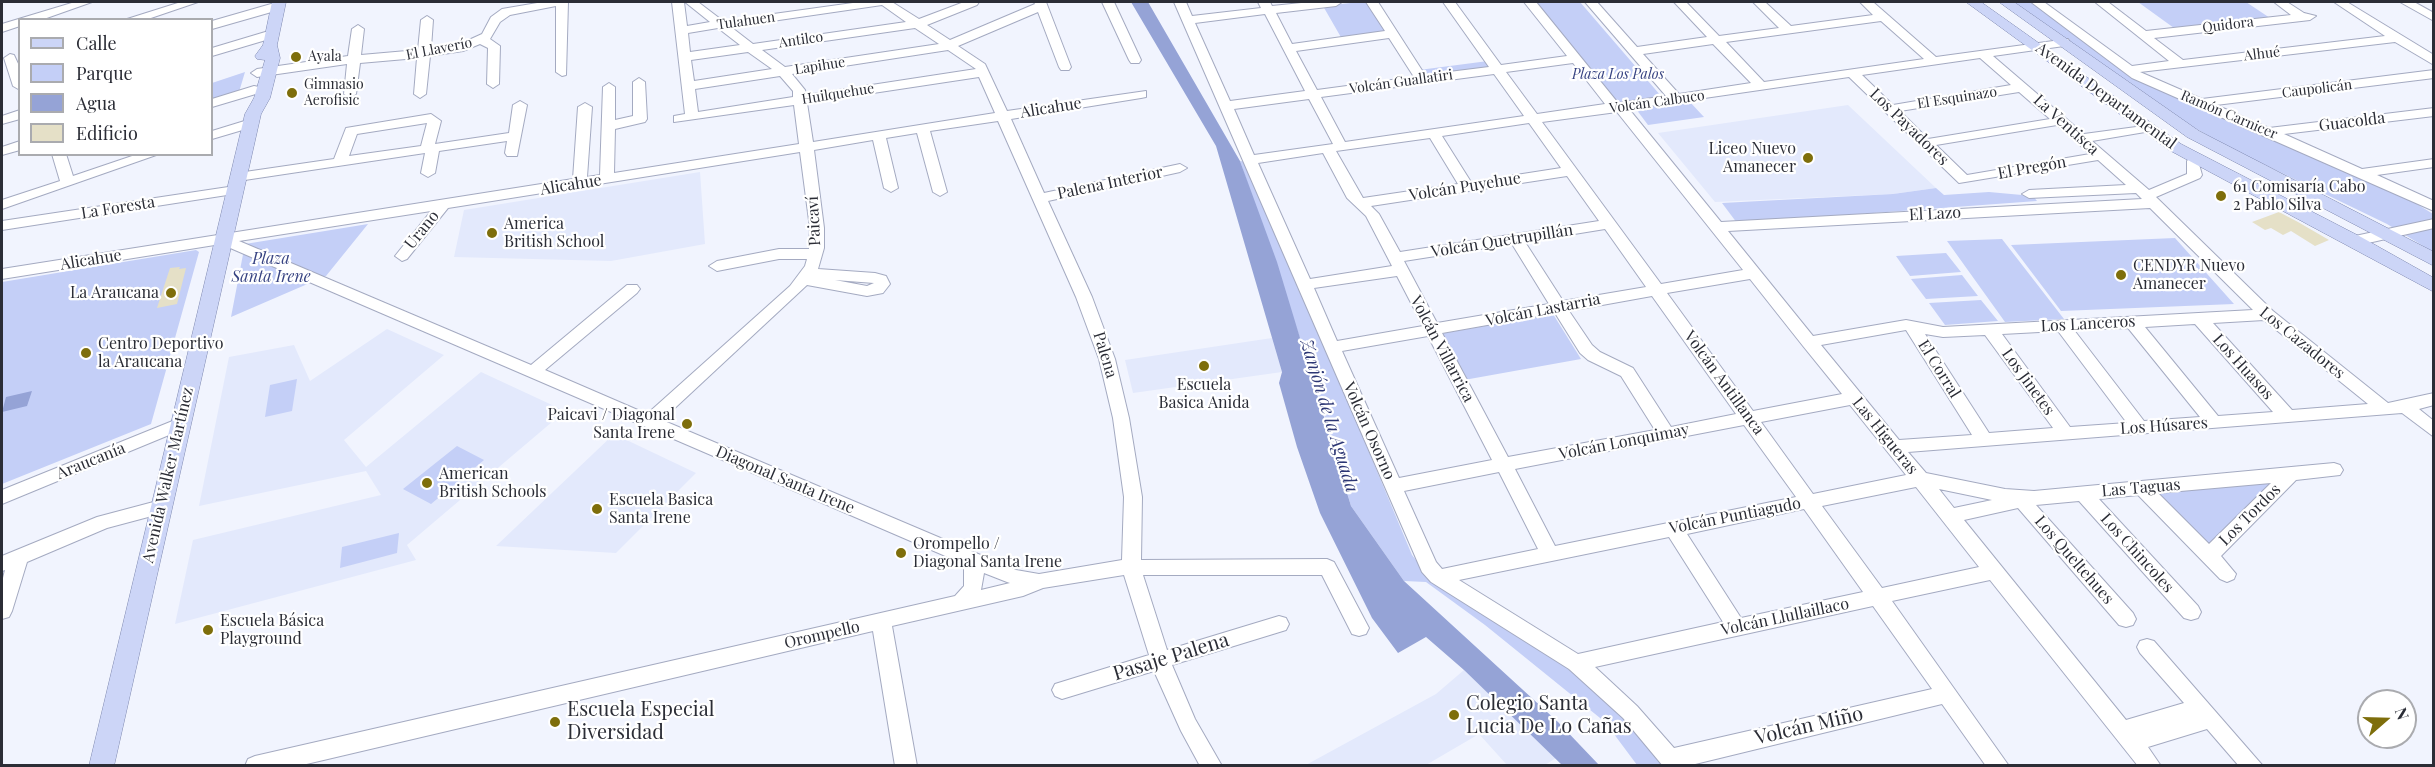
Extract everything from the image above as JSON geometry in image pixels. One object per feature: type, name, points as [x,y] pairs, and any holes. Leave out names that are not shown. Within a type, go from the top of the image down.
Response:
[{"type":"main road","name":"Avenida Departamental","points":[[1973,2],[2038,47],[2146,128],[2196,159],[2355,241],[2433,286]]},
{"type":"main road","name":"Avenida Departamental","points":[[2006,2],[2193,134],[2433,260]]},
{"type":"main road","name":"Avenida Walker Martínez","points":[[101,765],[252,118],[261,77],[261,60],[271,39],[279,4]]},
{"type":"street","points":[[29,2],[42,15]]},
{"type":"street","points":[[33,18],[86,2]]},
{"type":"street","points":[[561,2],[562,72]]},
{"type":"street","name":"El Llaverío","points":[[213,102],[261,77],[347,60],[463,47],[482,40],[490,32],[495,20],[506,12],[561,2]]},
{"type":"street","name":"Huilquehue","points":[[678,2],[688,86],[685,118],[984,72]]},
{"type":"street","name":"Paicaví","points":[[649,422],[806,276],[816,254],[817,228],[801,100],[796,85],[783,72],[692,2]]},
{"type":"street","name":"Tulahuen","points":[[681,30],[888,2]]},
{"type":"street","name":"Palena","points":[[888,2],[976,62],[984,72],[1092,317],[1115,389],[1132,496],[1131,568],[1160,662],[1177,704],[1212,765]]},
{"type":"street","name":"Antilco","points":[[684,57],[918,24],[973,2]]},
{"type":"street","points":[[1108,2],[1135,60]]},
{"type":"street","name":"Volcán Osorno","points":[[1180,2],[1425,560],[1438,577],[1576,663],[1630,712],[1674,762]]},
{"type":"street","points":[[1188,20],[1266,6],[1336,2]]},
{"type":"street","points":[[1372,2],[1422,80]]},
{"type":"street","name":"Volcán Antillanca","points":[[1449,2],[1998,765]]},
{"type":"street","name":"Las Higueras","points":[[1530,2],[1717,227],[2151,765]]},
{"type":"street","points":[[1592,2],[1676,99]]},
{"type":"street","points":[[1680,2],[1762,87]]},
{"type":"street","points":[[1759,2],[1788,30]]},
{"type":"street","points":[[1866,2],[1935,62]]},
{"type":"street","name":"Ramón Carnicer","points":[[2037,2],[2127,70],[2270,132],[2433,207]]},
{"type":"street","points":[[2101,2],[2178,62]]},
{"type":"street","name":"Quidora","points":[[2145,35],[2306,16],[2280,2]]},
{"type":"street","points":[[2340,2],[2433,61]]},
{"type":"street","points":[[2406,2],[2433,18]]},
{"type":"street","points":[[213,25],[279,4]]},
{"type":"street","points":[[1040,4],[1065,67]]},
{"type":"street","name":"Lapihue","points":[[688,86],[951,46],[1040,4]]},
{"type":"street","points":[[138,18],[193,5]]},
{"type":"street","name":"Volcán Villarrica","points":[[1266,6],[1313,94],[1359,203],[1371,212],[1551,554]]},
{"type":"street","points":[[1634,51],[1883,17]]},
{"type":"street","points":[[420,94],[427,20]]},
{"type":"street","points":[[2,28],[18,23]]},
{"type":"street","points":[[350,94],[347,60],[358,29]]},
{"type":"street","points":[[1288,48],[1393,34]]},
{"type":"street","name":"Alhué","points":[[2127,70],[2178,62],[2397,38]]},
{"type":"street","points":[[213,52],[271,39]]},
{"type":"street","points":[[482,40],[494,46],[493,84]]},
{"type":"street","name":"Volcán Calbuco","points":[[1249,160],[2064,42]]},
{"type":"street","name":"La Ventisca","points":[[1984,55],[2024,87],[2059,121],[2146,196]]},
{"type":"street","points":[[10,58],[18,83]]},
{"type":"street","name":"Volcán Guallatiri","points":[[1225,106],[1576,59]]},
{"type":"street","name":"Los Payadores","points":[[1853,74],[1965,180]]},
{"type":"street","name":"Caupolicán","points":[[2201,103],[2433,74]]},
{"type":"street","points":[[608,126],[640,119],[639,82]]},
{"type":"street","points":[[607,179],[609,87]]},
{"type":"street","name":"El Esquinazo","points":[[1890,110],[2024,87]]},
{"type":"street","name":"Alicahue","points":[[2,274],[1141,94]]},
{"type":"street","points":[[513,153],[520,105]]},
{"type":"street","points":[[580,183],[585,106]]},
{"type":"street","name":"Guacolda","points":[[2270,132],[2433,112]]},
{"type":"street","points":[[2,120],[18,115]]},
{"type":"street","points":[[213,135],[252,118]]},
{"type":"street","points":[[340,162],[351,130],[431,118],[434,121],[428,174]]},
{"type":"street","points":[[1926,143],[2059,121]]},
{"type":"street","points":[[2080,139],[2146,128]]},
{"type":"street","points":[[923,129],[940,192]]},
{"type":"street","points":[[1434,134],[1467,187]]},
{"type":"street","name":"La Foresta","points":[[2,226],[236,184],[340,162],[515,136]]},
{"type":"street","points":[[879,136],[891,188]]},
{"type":"street","points":[[2,151],[18,146]]},
{"type":"street","points":[[60,156],[68,183]]},
{"type":"street","points":[[2,205],[147,156]]},
{"type":"street","name":"El Pregón","points":[[1965,180],[2099,156]]},
{"type":"street","name":"El Lazo","points":[[1717,227],[2146,196],[2195,175],[2192,164],[2196,159]]},
{"type":"street","points":[[2361,173],[2433,163]]},
{"type":"street","name":"Palena Interior","points":[[1040,198],[1180,168]]},
{"type":"street","name":"Volcán Puyehue","points":[[1359,203],[1571,171]]},
{"type":"street","points":[[2029,194],[2146,196]]},
{"type":"street","name":"Los Cazadores","points":[[2146,196],[2267,315],[2385,409]]},
{"type":"street","name":"Urano","points":[[402,256],[443,205]]},
{"type":"street","points":[[2355,241],[2433,223]]},
{"type":"street","name":"Volcán Quetrupillán","points":[[1304,285],[1516,239],[1609,224]]},
{"type":"street","points":[[1516,239],[1588,351],[1627,372],[1667,434]]},
{"type":"street","name":"Diagonal Santa Irene","points":[[223,240],[973,560],[1014,577],[1041,581]]},
{"type":"street","points":[[717,266],[779,254],[816,254]]},
{"type":"street","name":"Volcán Lastarria","points":[[1332,347],[1754,273]]},
{"type":"street","points":[[531,373],[632,289]]},
{"type":"street","name":"Los Lanceros","points":[[1911,325],[1935,332],[2267,315]]},
{"type":"street","name":"Los Huasos","points":[[2199,318],[2287,416]]},
{"type":"street","points":[[2132,322],[2214,422]]},
{"type":"street","name":"El Corral","points":[[1809,342],[1911,325],[1984,440]]},
{"type":"street","points":[[2062,326],[2140,428]]},
{"type":"street","name":"Los Jinetes","points":[[1990,330],[2066,434]]},
{"type":"street","name":"Volcán Lonquimay","points":[[1393,486],[1854,398]]},
{"type":"street","name":"Los Húsares","points":[[1894,447],[2385,409],[2405,407],[2433,399]]},
{"type":"street","points":[[2405,407],[2433,431]]},
{"type":"street","name":"Araucanía","points":[[2,497],[180,424]]},
{"type":"street","name":"Las Taguas","points":[[1950,516],[2028,499],[2334,470]]},
{"type":"street","name":"Los Tordos","points":[[2209,556],[2291,474]]},
{"type":"street","name":"Volcán Puntiagudo","points":[[1438,577],[1920,479],[2028,499]]},
{"type":"street","points":[[2142,488],[2227,574]]},
{"type":"street","name":"Los Chincoles","points":[[2084,494],[2191,612]]},
{"type":"street","name":"Los Queltehues","points":[[2028,499],[2126,620]]},
{"type":"street","points":[[2,564],[103,522],[161,507]]},
{"type":"street","points":[[1674,528],[1737,628]]},
{"type":"street","points":[[2,611],[19,556]]},
{"type":"street","points":[[961,602],[972,590],[975,579],[973,560]]},
{"type":"street","name":"Orompello","points":[[255,765],[881,621],[1041,581],[1114,568],[1327,567],[1359,628]]},
{"type":"street","name":"Volcán Llullaillaco","points":[[1576,663],[1994,571]]},
{"type":"street","points":[[881,621],[906,765]]},
{"type":"street","name":"Pasaje Palena","points":[[1062,690],[1279,624]]},
{"type":"street","points":[[2147,647],[2253,765]]},
{"type":"street","name":"Volcán Miño","points":[[1674,762],[1947,694]]},
{"type":"street","points":[[2128,736],[2206,713]]},
{"type":"shaded area","name":"Liceo Nuevo Amanecer","points":[[1848,105],[1936,188],[1893,194],[1715,202],[1658,133]]},
{"type":"shaded area","points":[[700,172],[705,244],[611,261],[454,257],[464,210]]},
{"type":"shaded area","name":"American British Schools","points":[[387,329],[444,355],[344,440],[366,467],[481,372],[565,411],[407,545],[416,560],[175,624],[193,540],[381,495],[366,471],[199,506],[229,357],[294,345],[310,381]]},
{"type":"shaded area","name":"Escuela Basica Anida","points":[[1272,338],[1282,372],[1133,393],[1125,360]]},
{"type":"shaded area","name":"Escuela Basica Santa Irene","points":[[614,434],[696,473],[616,553],[496,546]]},
{"type":"shaded area","name":"Colegio Santa Lucia De Lo Cañas","points":[[1464,670],[1556,758],[1545,765],[1507,765],[1479,734],[1426,765],[1304,766],[1436,694]]},
{"type":"green space","name":"Plaza Los Palos","points":[[1533,2],[1580,2],[1661,96],[1616,103]]},
{"type":"green space","points":[[2014,2],[2033,2],[2102,55],[2404,196],[2433,214],[2433,252],[2387,224],[2230,148],[2193,127]]},
{"type":"green space","points":[[2138,2],[2246,2],[2270,18],[2174,28]]},
{"type":"green space","points":[[1371,3],[1388,30],[1386,33],[1342,39],[1323,6]]},
{"type":"green space","points":[[1488,61],[1492,67],[1427,77],[1419,70]]},
{"type":"green space","points":[[245,72],[239,92],[213,101],[213,83]]},
{"type":"green space","points":[[1689,101],[1704,117],[1648,125],[1636,109]]},
{"type":"green space","points":[[1240,161],[1248,162],[1412,555],[1430,578],[1573,666],[1673,765],[1637,765],[1605,722],[1485,625],[1426,582],[1404,581],[1351,506],[1312,374]]},
{"type":"green space","points":[[1936,188],[1944,195],[1989,192],[2033,196],[2037,201],[1737,223],[1722,203],[1893,194]]},
{"type":"green space","name":"Plaza Santa Irene","points":[[368,224],[326,276],[231,317],[245,244]]},
{"type":"green space","name":"CENDYR Nuevo Amanecer","points":[[2175,238],[2234,304],[2061,311],[2011,245]]},
{"type":"green space","points":[[2002,239],[2064,319],[2005,322],[1947,241]]},
{"type":"green space","name":"Centro Deportivo la Araucana","points":[[196,250],[199,252],[151,424],[2,484],[2,282]]},
{"type":"green space","points":[[1946,253],[1961,272],[1910,276],[1896,256]]},
{"type":"green space","points":[[1962,275],[1978,296],[1926,299],[1911,279]]},
{"type":"green space","points":[[1981,300],[1998,321],[1945,325],[1929,303]]},
{"type":"green space","points":[[1553,314],[1581,359],[1464,380],[1439,334]]},
{"type":"green space","points":[[297,379],[292,411],[265,417],[270,385]]},
{"type":"green space","points":[[457,446],[484,460],[431,504],[403,489]]},
{"type":"green space","points":[[2273,482],[2206,547],[2153,492]]},
{"type":"green space","points":[[399,533],[397,553],[340,568],[342,547]]},
{"type":"water","points":[[1131,2],[1148,2],[1240,161],[1277,262],[1351,506],[1404,581],[1558,722],[1599,765],[1562,765],[1464,670],[1426,637],[1398,653],[1372,618],[1320,513],[1297,447],[1279,383],[1282,372],[1216,146]]},
{"type":"water","points":[[32,391],[27,406],[2,412],[6,397]]},
{"type":"building","points":[[2279,212],[2329,240],[2315,246],[2291,231],[2283,235],[2271,228],[2265,230],[2252,222]]},
{"type":"building","name":"La Araucana","points":[[180,267],[179,269],[186,268],[177,304],[157,308],[170,268]]},
{"type":"place","name":"Ayala","points":[[296,57]]},
{"type":"place","name":"Gimnasio Aerofisic","points":[[292,93]]},
{"type":"place","name":"Liceo Nuevo Amanecer","points":[[1808,158]]},
{"type":"place","name":"61 Comisaría Cabo 2 Pablo Silva","points":[[2221,196]]},
{"type":"place","name":"America British School","points":[[492,233]]},
{"type":"place","name":"CENDYR Nuevo Amanecer","points":[[2121,275]]},
{"type":"place","name":"La Araucana","points":[[171,293]]},
{"type":"place","name":"Centro Deportivo la Araucana","points":[[86,353]]},
{"type":"place","name":"Escuela Basica Anida","points":[[1204,366]]},
{"type":"place","name":"Paicavi / Diagonal Santa Irene","points":[[687,424]]},
{"type":"place","name":"American British Schools","points":[[427,483]]},
{"type":"place","name":"Escuela Basica Santa Irene","points":[[597,509]]},
{"type":"place","name":"Orompello / Diagonal Santa Irene","points":[[901,553]]},
{"type":"place","name":"Escuela Básica Playground","points":[[208,630]]},
{"type":"place","name":"Colegio Santa Lucia De Lo Cañas","points":[[1454,715]]},
{"type":"place","name":"Escuela Especial Diversidad","points":[[555,722]]},
{"type":"water label","name":"Zanjón de la Aguada","points":[[1329,416]]}]
